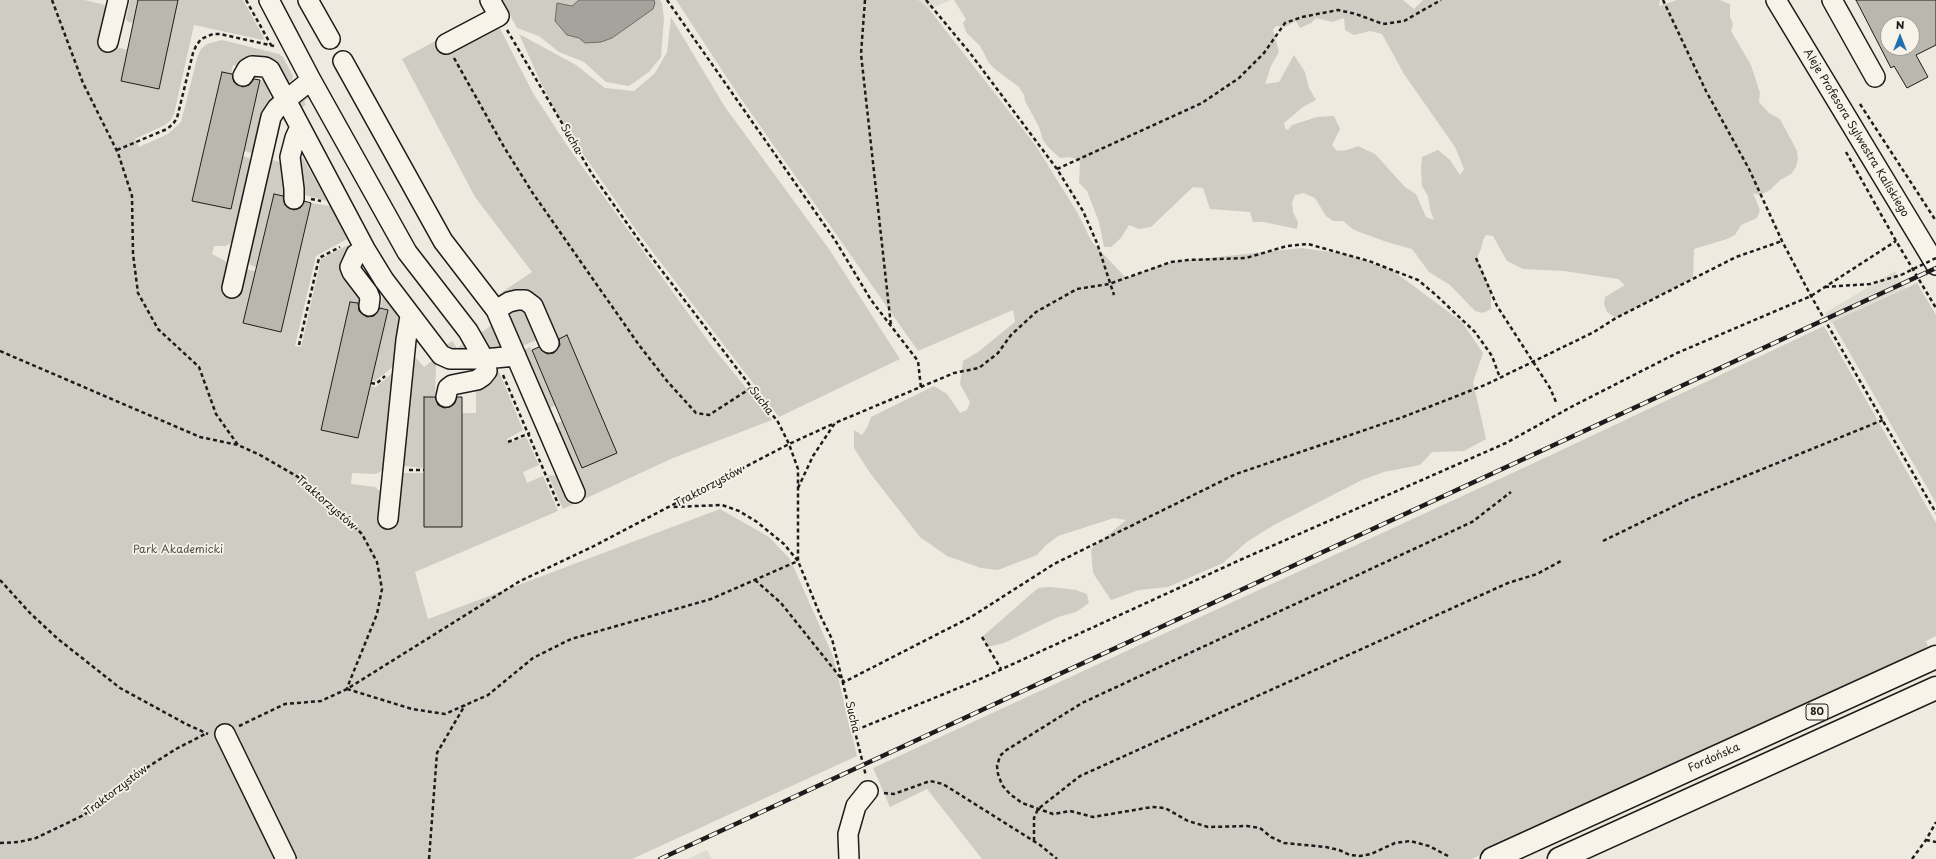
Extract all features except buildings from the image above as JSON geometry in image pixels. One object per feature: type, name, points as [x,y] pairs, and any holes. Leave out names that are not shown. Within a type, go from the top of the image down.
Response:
[{"type":"main road","name":"Fordońska","points":[[1492,859],[1936,657]]},
{"type":"main road","name":"80","points":[[1559,859],[1936,688]]},
{"type":"street","points":[[108,42],[118,0]]},
{"type":"street","points":[[269,0],[311,80],[407,252],[468,331],[484,359],[487,371],[483,376],[477,380],[452,385],[448,388],[446,397]]},
{"type":"street","points":[[308,0],[330,39]]},
{"type":"street","name":"Aleje Profesora Sylwestra Kaliskiego","points":[[1776,0],[1936,265]]},
{"type":"street","points":[[1832,0],[1875,77]]},
{"type":"street","points":[[446,44],[494,8]]},
{"type":"street","points":[[343,61],[443,241],[496,310],[575,494]]},
{"type":"street","points":[[243,76],[247,69],[252,66],[265,67],[270,70],[365,249],[410,316],[441,355],[450,359],[484,359],[516,356]]},
{"type":"street","points":[[232,288],[271,117],[277,108],[311,80]]},
{"type":"street","points":[[294,197],[290,157],[295,138],[300,127]]},
{"type":"street","points":[[365,249],[356,254],[350,267],[352,272],[368,293],[370,298],[369,306]]},
{"type":"street","points":[[496,310],[509,302],[525,300],[533,306],[549,343]]},
{"type":"street","points":[[388,519],[406,340],[410,316]]},
{"type":"street","points":[[225,734],[286,859]]},
{"type":"street","points":[[849,859],[848,834],[856,806],[868,791]]},
{"type":"path","points":[[52,0],[83,83],[116,150],[132,196],[133,254],[138,293],[158,329],[199,367],[216,414],[238,445]]},
{"type":"path","points":[[246,0],[271,46]]},
{"type":"path","points":[[667,0],[835,240],[871,300],[918,361],[921,388]]},
{"type":"path","points":[[865,0],[861,54],[891,327]]},
{"type":"path","points":[[926,0],[970,53],[1057,169],[1083,211],[1100,249],[1109,284],[1114,295]]},
{"type":"path","points":[[1057,169],[1202,103],[1239,78],[1264,53],[1286,23],[1302,17],[1338,10],[1356,14],[1383,24],[1404,21],[1441,0]]},
{"type":"path","points":[[1663,0],[1703,86],[1749,169],[1782,241],[1811,296],[1936,513]]},
{"type":"path","name":"Sucha","points":[[494,8],[592,174],[646,250],[778,422],[789,444],[798,469],[798,561],[821,617],[832,639],[856,730],[868,791]]},
{"type":"path","points":[[116,150],[167,129],[173,124],[177,118],[193,53],[201,39],[213,34],[220,34],[277,47]]},
{"type":"path","points":[[446,44],[504,147],[532,192],[639,345],[681,397],[696,413],[709,416],[751,388]]},
{"type":"path","points":[[294,197],[324,202]]},
{"type":"path","points":[[755,580],[781,602],[844,682],[971,617],[1054,564],[1236,474],[1403,417],[1500,378],[1594,332],[1616,318],[1736,257],[1782,241]]},
{"type":"path","points":[[856,730],[955,690],[1240,560],[1506,443],[1571,407],[1677,353],[1811,296],[1896,241]]},
{"type":"path","points":[[298,345],[319,258],[345,244]]},
{"type":"path","name":"Traktorzystów","points":[[670,507],[789,444],[954,373],[979,368],[998,353],[1011,335],[1036,312],[1077,289],[1109,284],[1171,262],[1246,258],[1287,246],[1308,244],[1369,261],[1418,280],[1475,332],[1492,356],[1500,378]]},
{"type":"path","points":[[1476,258],[1497,306],[1550,388],[1556,402]]},
{"type":"path","points":[[1825,287],[1870,284],[1900,275],[1936,258]]},
{"type":"path","name":"Traktorzystów","points":[[0,351],[200,437],[238,445],[260,455],[298,478],[331,505],[362,534],[378,562],[382,588],[377,614],[347,689],[321,701],[285,704],[225,734],[205,734],[176,749],[143,770],[116,789],[84,815],[36,838],[19,842],[0,843]]},
{"type":"path","points":[[1603,541],[1689,500],[1883,420]]},
{"type":"path","points":[[798,489],[813,456],[835,424]]},
{"type":"path","points":[[508,442],[528,434]]},
{"type":"path","points":[[1448,856],[1429,846],[1410,841],[1395,843],[1371,854],[1360,856],[1350,855],[1333,849],[1284,843],[1271,837],[1260,828],[1208,827],[1188,821],[1165,808],[1158,807],[1093,817],[1070,811],[1053,814],[1022,803],[1010,794],[1002,785],[997,766],[1000,756],[1005,751],[1082,703],[1472,522],[1511,492]]},
{"type":"path","name":"Traktorzystów","points":[[670,507],[722,506],[739,511],[757,522],[784,544],[798,561]]},
{"type":"path","points":[[347,689],[520,581],[670,507]]},
{"type":"path","points":[[347,689],[412,709],[445,714],[488,695],[533,658],[571,639],[711,599],[798,561]]},
{"type":"path","points":[[1034,841],[1034,818],[1038,809],[1080,776],[1508,583],[1537,574],[1561,561]]},
{"type":"path","name":"Traktorzystów","points":[[0,580],[30,613],[58,638],[120,688],[205,734]]},
{"type":"path","points":[[982,637],[1001,669]]},
{"type":"path","points":[[428,859],[437,753],[465,705]]},
{"type":"path","points":[[868,791],[894,794],[930,781],[943,784],[1034,841],[1057,859]]},
{"type":"path","points":[[1912,859],[1926,840],[1936,822]]},
{"type":"path","points":[[1926,840],[1936,842]]},
{"type":"shaded area","points":[[579,0],[654,0],[655,3],[653,9],[612,38],[601,42],[585,43],[579,38],[567,35],[555,21],[557,3],[572,6]]},
{"type":"shaded area","points":[[918,0],[951,0],[929,9]]},
{"type":"shaded area","points":[[1895,271],[1905,288],[1830,323],[1825,313]]},
{"type":"shaded area","points":[[707,850],[712,859],[687,859]]},
{"type":"green space","name":"Park Akademicki","points":[[0,0],[84,0],[102,4],[108,8],[116,47],[128,50],[121,81],[159,89],[178,0],[243,0],[264,38],[263,40],[194,25],[174,114],[171,120],[165,125],[135,139],[139,147],[168,134],[181,122],[197,58],[201,49],[207,44],[222,40],[279,54],[283,57],[293,76],[292,80],[286,84],[267,59],[261,57],[249,57],[239,67],[233,65],[231,74],[222,72],[192,200],[231,209],[243,156],[251,159],[257,157],[237,238],[226,246],[214,246],[212,254],[225,261],[230,270],[226,294],[238,297],[244,269],[255,271],[243,323],[281,331],[311,203],[330,206],[347,239],[316,256],[295,346],[301,347],[321,259],[348,245],[351,245],[354,250],[364,305],[350,302],[321,430],[358,438],[370,386],[376,387],[398,368],[385,469],[376,474],[352,473],[351,484],[375,487],[383,496],[397,473],[424,473],[424,527],[462,527],[462,413],[476,413],[476,389],[494,369],[498,369],[523,430],[507,439],[508,443],[526,437],[539,465],[523,472],[527,483],[543,476],[558,511],[415,572],[428,619],[720,509],[769,537],[790,559],[833,656],[857,756],[632,859],[0,859]]},
{"type":"green space","points":[[130,0],[138,0],[134,23],[128,22],[126,19]]},
{"type":"green space","points":[[495,0],[660,0],[662,3],[664,18],[661,57],[649,72],[629,86],[606,82],[584,62],[559,52],[539,36],[517,28],[507,10],[502,13]]},
{"type":"green space","points":[[676,0],[918,0],[929,9],[1036,146],[1077,212],[1092,242],[1126,278],[1171,262],[1302,248],[1345,254],[1392,270],[1462,322],[1483,353],[1473,382],[1486,439],[1464,451],[1432,452],[1420,465],[1384,472],[1362,480],[1274,525],[1248,541],[1223,563],[1168,587],[1139,590],[1111,600],[1093,573],[1091,549],[1126,520],[1114,518],[1058,536],[1045,546],[1037,555],[998,570],[981,568],[947,556],[920,537],[870,473],[854,448],[854,430],[862,435],[868,426],[871,417],[934,386],[947,394],[960,413],[967,410],[970,402],[960,384],[963,361],[978,352],[1015,322],[1013,310],[918,351],[737,93]]},
{"type":"green space","points":[[954,0],[1403,0],[1414,9],[1423,0],[1660,0],[1659,6],[1677,0],[1720,0],[1730,4],[1730,17],[1733,24],[1731,31],[1751,65],[1760,93],[1759,102],[1769,113],[1780,119],[1797,151],[1798,158],[1796,167],[1791,174],[1780,180],[1770,190],[1760,195],[1753,193],[1760,210],[1757,218],[1741,225],[1735,235],[1727,239],[1694,249],[1693,278],[1616,318],[1607,312],[1604,304],[1605,297],[1625,285],[1618,279],[1564,271],[1523,269],[1507,261],[1493,236],[1486,235],[1477,258],[1491,291],[1491,309],[1483,313],[1475,311],[1450,285],[1429,272],[1412,249],[1354,230],[1343,221],[1333,221],[1326,216],[1315,198],[1303,193],[1295,195],[1292,203],[1293,212],[1298,222],[1297,229],[1264,222],[1253,222],[1250,212],[1210,209],[1203,188],[1193,187],[1151,227],[1139,229],[1129,225],[1121,238],[1111,247],[1104,247],[1099,222],[1087,191],[1079,183],[1080,162],[1069,157],[1060,158],[1049,148],[1043,140],[1039,127],[1019,87],[989,63],[980,46],[966,32],[963,23],[966,19]],"holes":[[[1316,18],[1332,22],[1344,18],[1345,30],[1354,35],[1370,31],[1382,34],[1404,74],[1455,147],[1464,169],[1460,175],[1450,160],[1438,150],[1422,157],[1422,186],[1428,196],[1430,209],[1434,220],[1426,217],[1416,194],[1405,187],[1375,154],[1358,146],[1347,150],[1337,151],[1332,145],[1340,129],[1334,116],[1317,117],[1292,125],[1288,130],[1285,128],[1284,123],[1303,107],[1316,100],[1309,88],[1305,72],[1294,55],[1279,82],[1265,84],[1271,66],[1279,52],[1273,30],[1276,26],[1285,27],[1296,21],[1300,28],[1311,23]]]},
{"type":"green space","points":[[491,11],[533,93],[566,144],[711,345],[772,420],[673,458],[563,509],[548,475],[558,476],[553,425],[562,421],[582,468],[617,453],[567,336],[556,340],[540,305],[492,299],[532,272],[475,197],[402,59]]},
{"type":"green space","points":[[671,17],[725,107],[829,249],[900,359],[779,417],[636,230],[565,128],[541,83],[519,34],[576,65],[605,88],[634,91],[655,73],[667,52]]},
{"type":"green space","points":[[260,80],[265,81],[272,101],[259,151],[252,153],[244,151]]},
{"type":"green space","points":[[305,93],[314,95],[304,101],[306,105],[296,111],[296,104]]},
{"type":"green space","points":[[299,154],[303,158],[327,201],[301,194]]},
{"type":"green space","points":[[272,160],[283,163],[286,197],[274,194],[256,267],[250,265],[249,261]]},
{"type":"green space","points":[[1917,283],[1936,315],[1936,503],[1832,322]]},
{"type":"green space","points":[[383,296],[402,321],[398,363],[375,381],[371,381],[380,308]]},
{"type":"green space","points":[[525,307],[541,338],[520,347],[506,312]]},
{"type":"green space","points":[[496,322],[502,345],[500,349],[489,351],[478,335]]},
{"type":"green space","points":[[1824,326],[1936,523],[1936,636],[1926,641],[1928,646],[1903,664],[1472,859],[982,859],[927,789],[890,807],[873,768],[1549,456]]},
{"type":"green space","points":[[452,341],[457,348],[466,342],[468,346],[463,352],[450,352],[444,347]]},
{"type":"green space","points":[[530,347],[556,405],[546,410],[521,351]]},
{"type":"green space","points":[[415,357],[424,367],[432,361],[436,364],[435,397],[424,468],[403,466]]},
{"type":"green space","points":[[1050,587],[1076,590],[1087,594],[1089,603],[1076,612],[1058,617],[1004,643],[988,647],[982,637],[1038,588]]},
{"type":"railway","points":[[660,859],[1936,268]]}]
